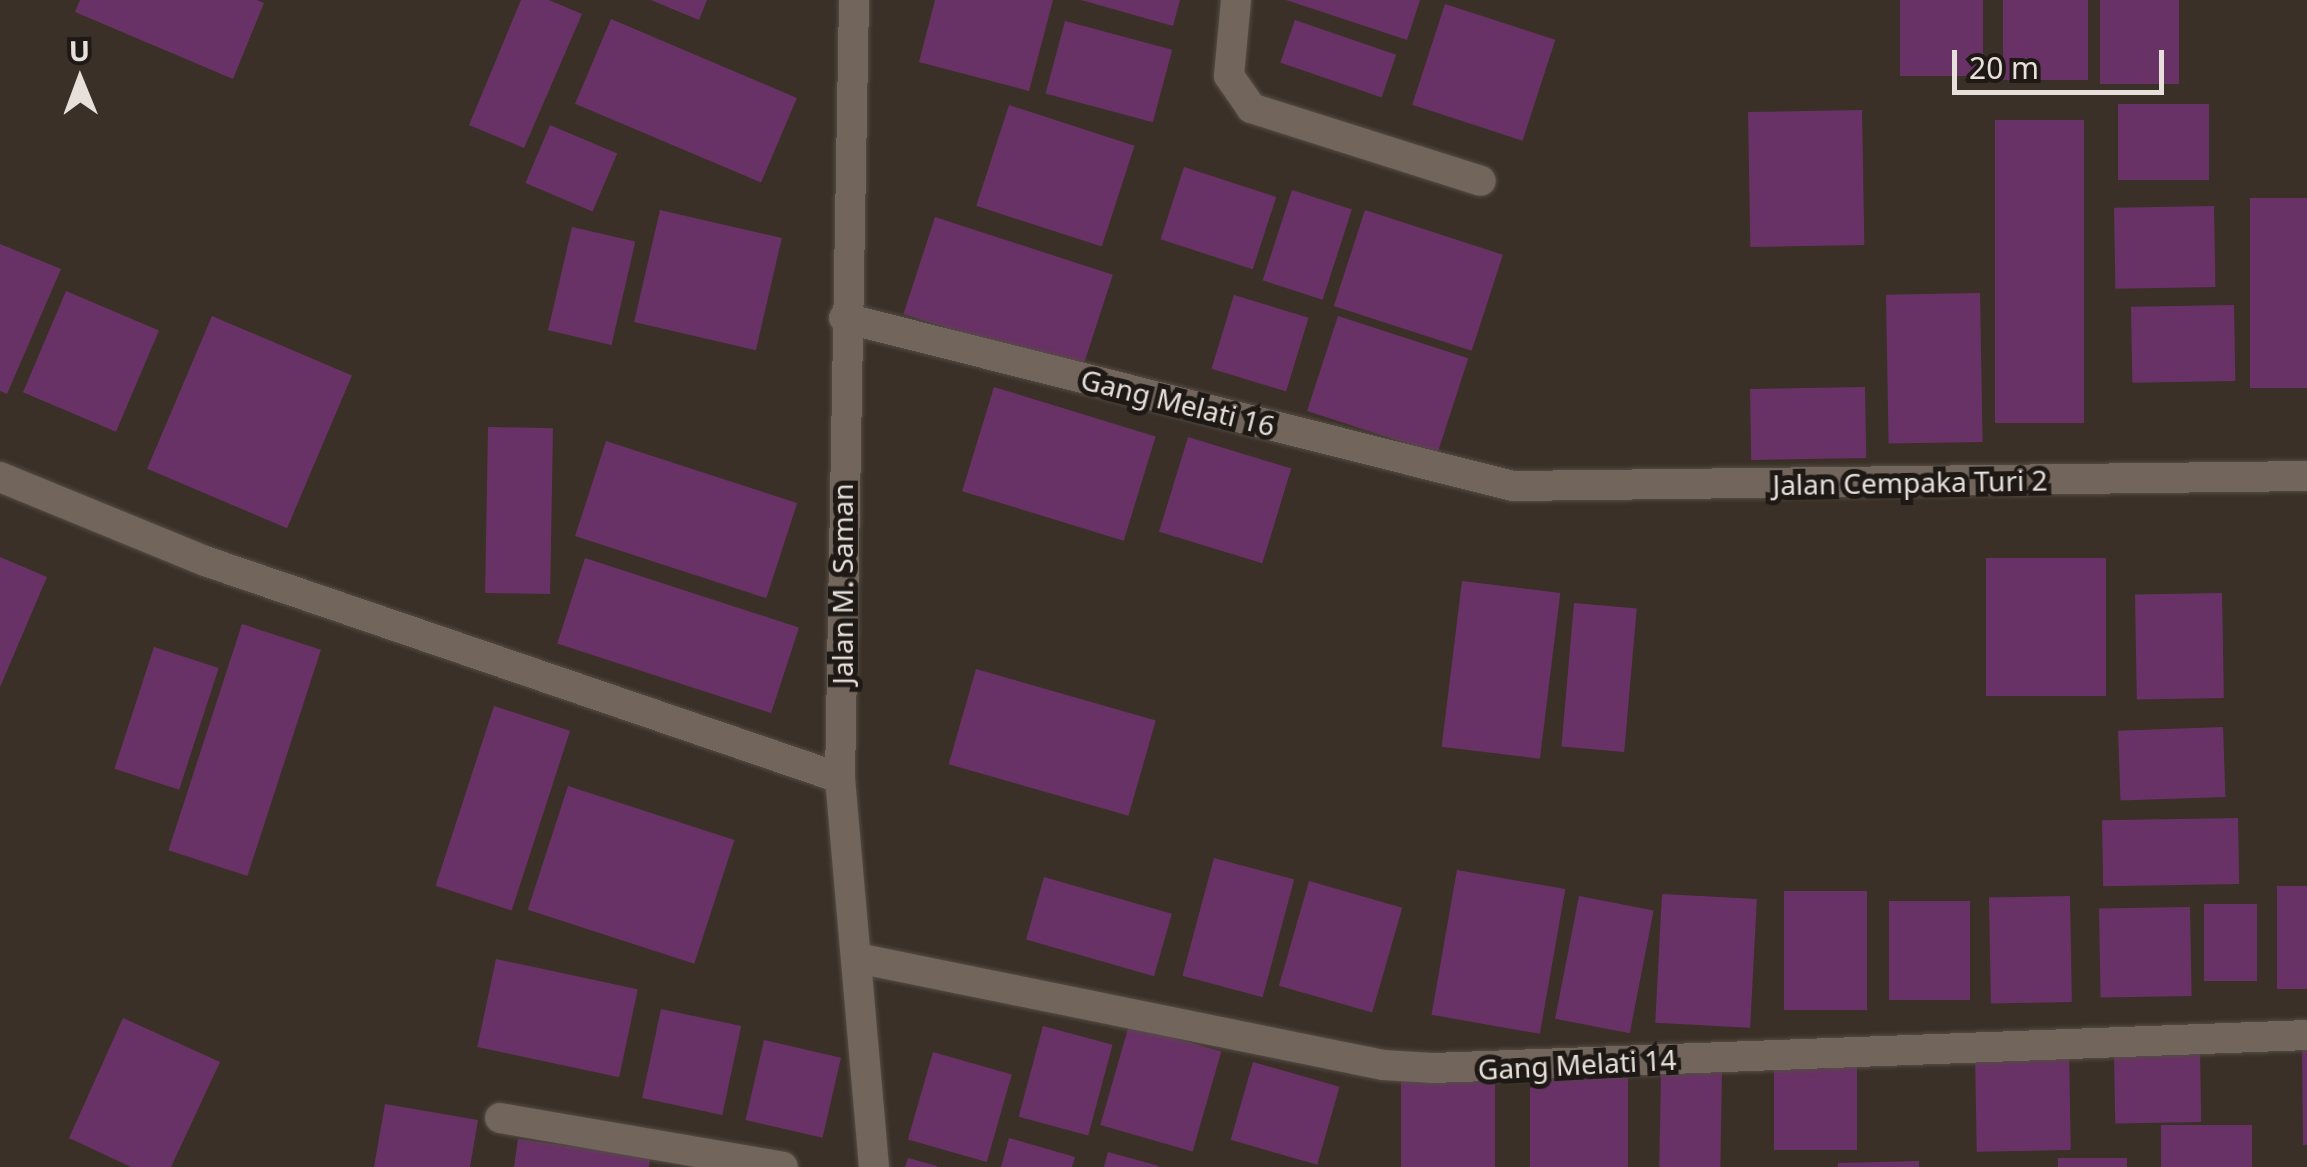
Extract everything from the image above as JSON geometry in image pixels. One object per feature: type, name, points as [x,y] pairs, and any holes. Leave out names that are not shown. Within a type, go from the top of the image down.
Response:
[{"type":"street","name":"Jalan M. Saman","points":[[854,0],[844,318],[840,778],[874,1167]]},
{"type":"street","points":[[1236,0],[1229,76],[1251,108],[1482,181]]},
{"type":"street","name":"Gang Melati 16","points":[[844,318],[1513,486]]},
{"type":"street","name":"Jalan Cempaka Turi 2","points":[[1513,486],[2307,476]]},
{"type":"street","points":[[0,477],[206,561],[840,778]]},
{"type":"street","name":"Gang Melati 14","points":[[857,958],[1383,1064],[1433,1068],[1928,1044],[2307,1035]]},
{"type":"street","points":[[500,1118],[783,1167]]},
{"type":"building","points":[[80,0],[264,3],[233,79],[75,12]]},
{"type":"building","points":[[521,0],[549,0],[582,14],[524,148],[469,125]]},
{"type":"building","points":[[651,0],[707,0],[699,20]]},
{"type":"building","points":[[935,0],[1053,0],[1029,91],[919,62]]},
{"type":"building","points":[[1081,0],[1180,0],[1173,26]]},
{"type":"building","points":[[1286,0],[1420,0],[1407,40]]},
{"type":"building","points":[[1900,0],[1983,0],[1983,76],[1900,76]]},
{"type":"building","points":[[2003,0],[2088,0],[2088,80],[2003,80]]},
{"type":"building","points":[[2100,0],[2179,0],[2179,84],[2100,84]]},
{"type":"building","points":[[1445,4],[1555,40],[1523,141],[1412,105]]},
{"type":"building","points":[[611,19],[797,98],[761,183],[575,104]]},
{"type":"building","points":[[1295,20],[1396,55],[1382,97],[1280,63]]},
{"type":"building","points":[[1065,21],[1172,50],[1153,122],[1046,93]]},
{"type":"building","points":[[2118,104],[2209,104],[2209,180],[2118,180]]},
{"type":"building","points":[[1009,105],[1135,146],[1102,247],[976,206]]},
{"type":"building","points":[[1862,110],[1864,245],[1750,247],[1748,112]]},
{"type":"building","points":[[1995,120],[2084,120],[2084,423],[1995,423]]},
{"type":"building","points":[[550,125],[617,154],[593,212],[525,183]]},
{"type":"building","points":[[1184,167],[1276,197],[1253,269],[1161,239]]},
{"type":"building","points":[[1292,190],[1352,209],[1323,300],[1263,280]]},
{"type":"building","points":[[2250,198],[2307,198],[2307,388],[2250,388]]},
{"type":"building","points":[[2214,206],[2215,287],[2115,289],[2114,208]]},
{"type":"building","points":[[660,210],[782,238],[756,350],[634,322]]},
{"type":"building","points":[[1365,210],[1503,255],[1472,351],[1334,306]]},
{"type":"building","points":[[935,217],[1113,275],[1081,372],[903,314]]},
{"type":"building","points":[[572,227],[635,242],[611,345],[548,330]]},
{"type":"building","points":[[0,244],[61,269],[7,394],[0,391]]},
{"type":"building","points":[[66,291],[159,330],[116,432],[23,392]]},
{"type":"building","points":[[1980,293],[1983,442],[1889,444],[1886,295]]},
{"type":"building","points":[[1234,295],[1309,318],[1286,391],[1211,369]]},
{"type":"building","points":[[2234,305],[2235,381],[2132,383],[2131,307]]},
{"type":"building","points":[[212,316],[352,375],[287,528],[147,469]]},
{"type":"building","points":[[1338,316],[1468,358],[1437,453],[1307,411]]},
{"type":"building","points":[[994,387],[1156,436],[1124,541],[962,491]]},
{"type":"building","points":[[1865,387],[1866,458],[1751,460],[1750,389]]},
{"type":"building","points":[[488,427],[553,428],[550,594],[485,593]]},
{"type":"building","points":[[1188,437],[1291,469],[1262,563],[1159,532]]},
{"type":"building","points":[[606,441],[797,503],[766,598],[575,536]]},
{"type":"building","points":[[0,557],[47,577],[0,687]]},
{"type":"building","points":[[585,558],[799,628],[771,713],[557,644]]},
{"type":"building","points":[[1986,558],[2106,558],[2106,696],[1986,696]]},
{"type":"building","points":[[1462,581],[1560,593],[1540,759],[1442,747]]},
{"type":"building","points":[[2222,593],[2224,698],[2137,700],[2135,595]]},
{"type":"building","points":[[1574,603],[1637,608],[1624,752],[1561,746]]},
{"type":"building","points":[[242,624],[321,650],[247,876],[168,850]]},
{"type":"building","points":[[154,647],[219,668],[179,790],[114,769]]},
{"type":"building","points":[[976,669],[1156,721],[1128,816],[949,764]]},
{"type":"building","points":[[494,706],[570,731],[512,910],[436,886]]},
{"type":"building","points":[[2223,727],[2225,797],[2121,801],[2118,731]]},
{"type":"building","points":[[568,786],[734,840],[694,964],[528,910]]},
{"type":"building","points":[[2238,818],[2239,884],[2103,886],[2102,820]]},
{"type":"building","points":[[1214,858],[1294,879],[1263,997],[1182,976]]},
{"type":"building","points":[[1457,870],[1565,889],[1540,1034],[1431,1015]]},
{"type":"building","points":[[1044,877],[1172,914],[1154,976],[1026,939]]},
{"type":"building","points":[[1309,881],[1402,908],[1372,1013],[1279,986]]},
{"type":"building","points":[[2277,886],[2307,886],[2307,989],[2277,989]]},
{"type":"building","points":[[1784,891],[1867,891],[1867,1010],[1784,1010]]},
{"type":"building","points":[[1662,894],[1757,899],[1750,1028],[1655,1023]]},
{"type":"building","points":[[1579,896],[1654,911],[1630,1033],[1555,1019]]},
{"type":"building","points":[[2070,896],[2072,1002],[1991,1003],[1989,897]]},
{"type":"building","points":[[1889,901],[1970,901],[1970,1000],[1889,1000]]},
{"type":"building","points":[[2204,904],[2257,904],[2257,981],[2204,981]]},
{"type":"building","points":[[2190,907],[2192,996],[2101,998],[2099,909]]},
{"type":"building","points":[[496,959],[638,989],[619,1077],[477,1047]]},
{"type":"building","points":[[661,1009],[741,1026],[722,1115],[642,1098]]},
{"type":"building","points":[[123,1018],[220,1062],[171,1167],[131,1167],[69,1138]]},
{"type":"building","points":[[1129,1025],[1221,1051],[1193,1151],[1100,1125]]},
{"type":"building","points":[[1043,1026],[1113,1045],[1088,1135],[1019,1117]]},
{"type":"building","points":[[764,1040],[841,1058],[823,1138],[746,1120]]},
{"type":"building","points":[[2302,1044],[2307,1044],[2307,1145],[2303,1145]]},
{"type":"building","points":[[2069,1049],[2071,1150],[1977,1152],[1975,1051]]},
{"type":"building","points":[[2200,1051],[2201,1122],[2115,1123],[2114,1053]]},
{"type":"building","points":[[933,1052],[1012,1075],[987,1162],[908,1139]]},
{"type":"building","points":[[1253,1062],[1340,1087],[1317,1165],[1231,1140]]},
{"type":"building","points":[[1774,1065],[1857,1065],[1857,1150],[1774,1150]]},
{"type":"building","points":[[1661,1071],[1722,1072],[1720,1167],[1659,1167]]},
{"type":"building","points":[[1401,1078],[1495,1078],[1495,1167],[1401,1167]]},
{"type":"building","points":[[1530,1078],[1628,1078],[1628,1167],[1530,1167]]},
{"type":"building","points":[[385,1104],[478,1120],[470,1167],[374,1167]]},
{"type":"building","points":[[2161,1125],[2252,1125],[2252,1167],[2161,1167]]},
{"type":"building","points":[[1009,1138],[1075,1157],[1072,1167],[1001,1167]]},
{"type":"building","points":[[518,1139],[650,1157],[649,1167],[514,1167]]},
{"type":"building","points":[[1108,1152],[1159,1166],[1104,1167]]},
{"type":"building","points":[[908,1158],[937,1166],[937,1167],[905,1167]]},
{"type":"building","points":[[2058,1158],[2127,1158],[2127,1167],[2058,1167]]},
{"type":"building","points":[[1919,1161],[1919,1167],[1838,1167],[1838,1163]]}]
